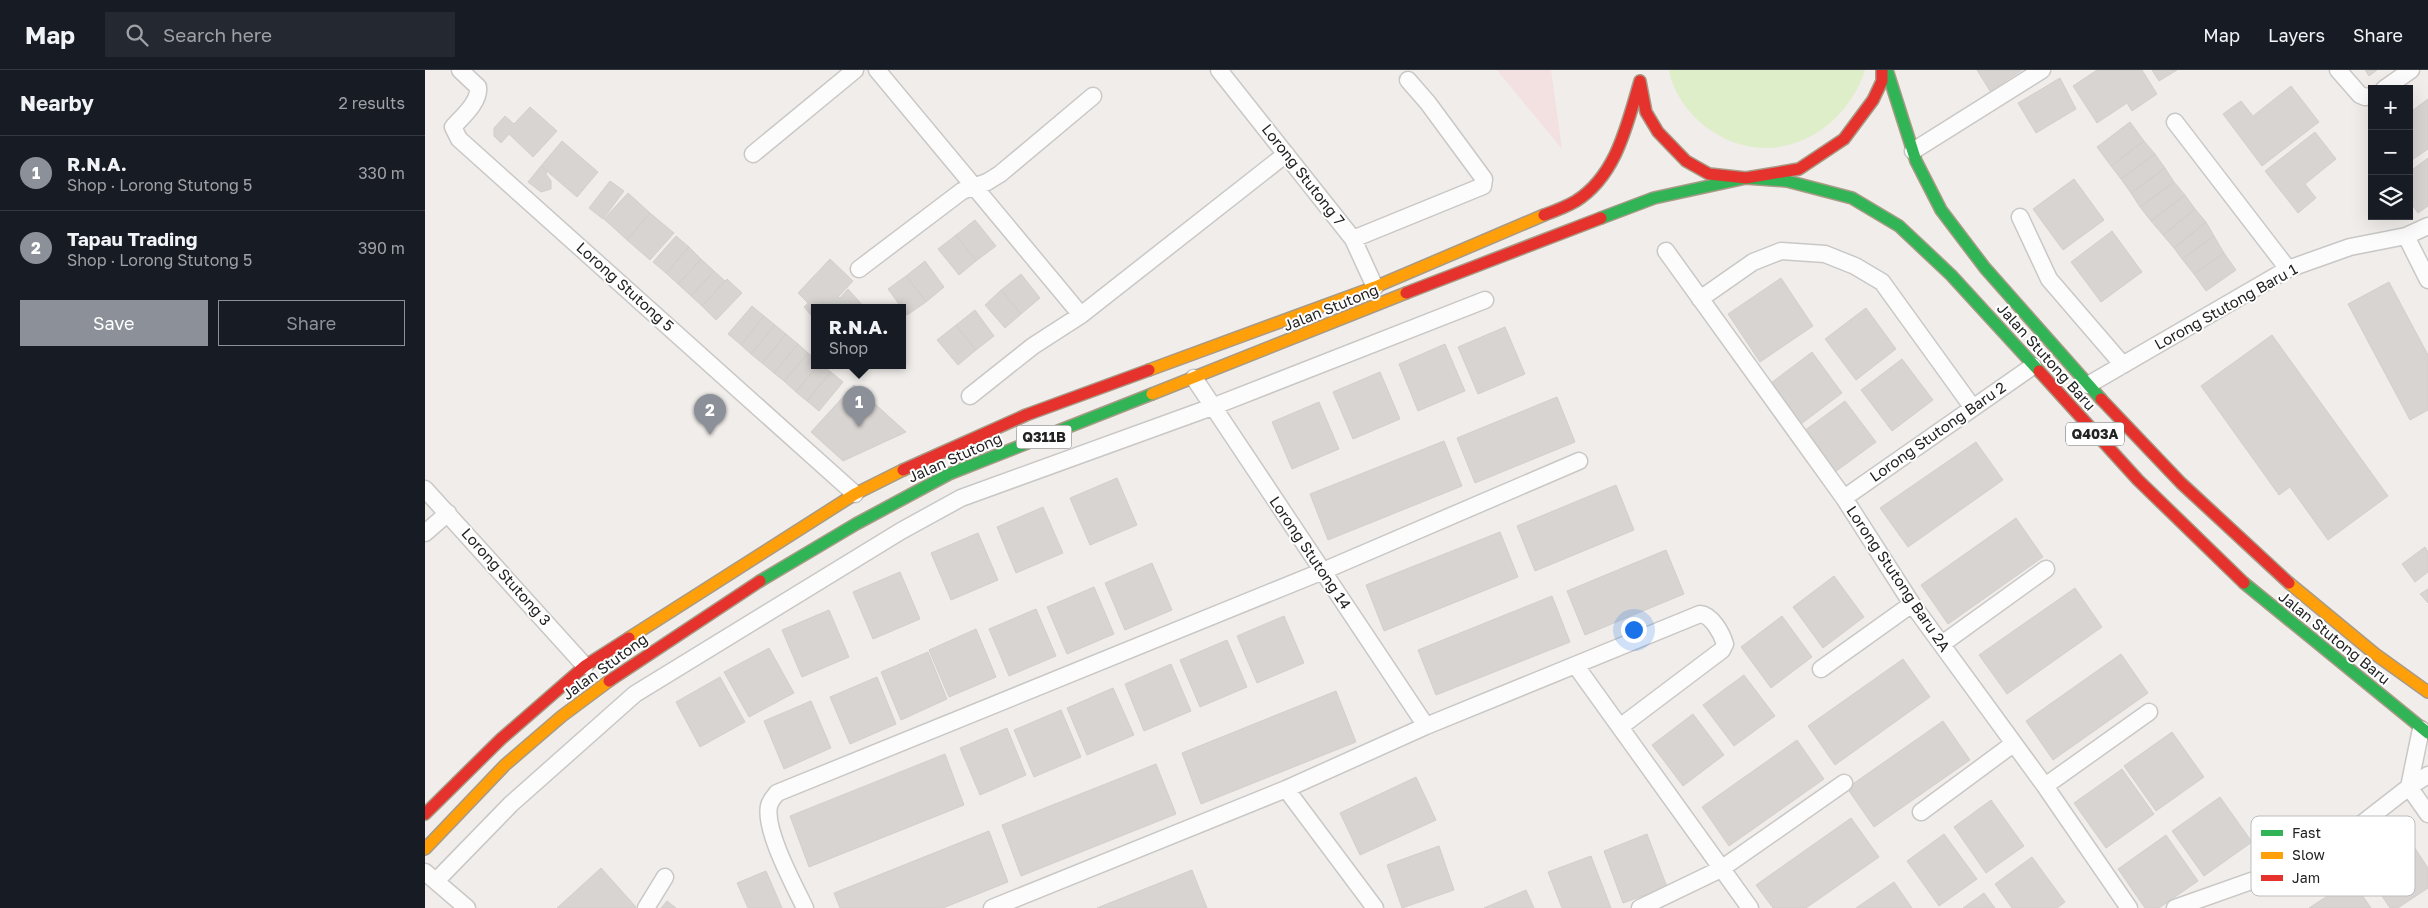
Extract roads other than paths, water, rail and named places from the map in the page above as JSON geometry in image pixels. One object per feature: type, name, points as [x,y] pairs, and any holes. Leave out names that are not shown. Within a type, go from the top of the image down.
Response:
[{"type":"main road","points":[[1641,75],[1646,112],[1658,132],[1686,161],[1709,174],[1747,178],[1799,169],[1821,157],[1844,139],[1873,100],[1881,81],[1883,70]]},
{"type":"main road","name":"Jalan Stutong Baru","points":[[1887,70],[1913,151],[1928,188],[1961,241],[2088,386],[2174,477],[2270,569],[2374,655],[2428,692]]},
{"type":"main road","name":"Jalan Stutong","points":[[425,814],[501,739],[585,666],[855,494],[937,453],[1026,415],[1375,287],[1554,211],[1581,197],[1605,174],[1617,154],[1641,75]]},
{"type":"main road","name":"Jalan Stutong","points":[[425,849],[463,806],[516,754],[604,682],[776,570],[875,512],[949,474],[1541,240],[1654,198],[1747,178]]},
{"type":"main road","name":"Jalan Stutong Baru","points":[[1747,178],[1787,181],[1851,198],[1899,226],[1951,275],[2138,480],[2252,590],[2424,731]]},
{"type":"street","name":"Lorong Stutong 5","points":[[460,70],[478,87],[479,93],[453,127],[459,139],[855,494]]},
{"type":"street","points":[[753,154],[855,70]]},
{"type":"street","points":[[877,70],[1081,315]]},
{"type":"street","name":"Lorong Stutong 7","points":[[1219,70],[1353,239],[1375,287]]},
{"type":"street","points":[[1913,151],[2042,70]]},
{"type":"street","points":[[2338,70],[2360,95],[2368,97]]},
{"type":"street","points":[[2390,85],[2411,70]]},
{"type":"street","points":[[1353,239],[1483,186],[1484,179],[1460,145],[1408,80]]},
{"type":"street","points":[[859,269],[962,191],[1000,174],[1093,96]]},
{"type":"street","points":[[2175,122],[2288,269]]},
{"type":"street","points":[[970,396],[1033,346],[1081,315],[1286,154]]},
{"type":"street","points":[[2020,217],[2049,279],[2123,365]]},
{"type":"street","name":"Lorong Stutong Baru 1","points":[[2088,386],[2288,269],[2350,247],[2406,236],[2428,226]]},
{"type":"street","points":[[2406,236],[2428,280]]},
{"type":"street","points":[[1700,299],[1753,262],[1781,251],[1825,254],[1855,266],[1882,282],[1973,408]]},
{"type":"street","name":"Lorong Stutong Baru 2A","points":[[1666,252],[1844,498],[1912,604],[2045,786],[2129,908]]},
{"type":"street","points":[[467,908],[430,876],[635,694],[901,531],[961,498],[1212,407],[1485,300]]},
{"type":"street","name":"Lorong Stutong Baru 2","points":[[1844,498],[2033,366]]},
{"type":"street","name":"Lorong Stutong 14","points":[[1194,378],[1426,726]]},
{"type":"street","points":[[805,908],[782,861],[769,815],[769,804],[777,793],[1323,571],[1579,461]]},
{"type":"street","name":"Lorong Stutong 3","points":[[425,489],[448,512],[585,666]]},
{"type":"street","points":[[425,533],[448,512]]},
{"type":"street","points":[[1942,644],[2046,569]]},
{"type":"street","points":[[1821,669],[1912,604]]},
{"type":"street","points":[[991,908],[1286,789],[1426,726],[1700,614],[1709,617],[1723,638],[1725,644],[1722,650],[1621,727]]},
{"type":"street","points":[[1576,666],[1750,908]]},
{"type":"street","points":[[2045,786],[2149,712]]},
{"type":"street","points":[[2409,787],[2424,731]]},
{"type":"street","points":[[1921,812],[2013,744]]},
{"type":"street","points":[[2372,816],[2428,775]]},
{"type":"street","points":[[1640,908],[1721,869],[1844,784]]},
{"type":"street","points":[[2409,787],[2428,814]]},
{"type":"street","points":[[1286,789],[1375,908]]},
{"type":"street","points":[[646,908],[665,877]]},
{"type":"street","points":[[2175,908],[2251,881]]},
{"type":"place","name":"R.N.A.","points":[[859,427]]},
{"type":"place","name":"Tapau Trading","points":[[710,435]]}]
